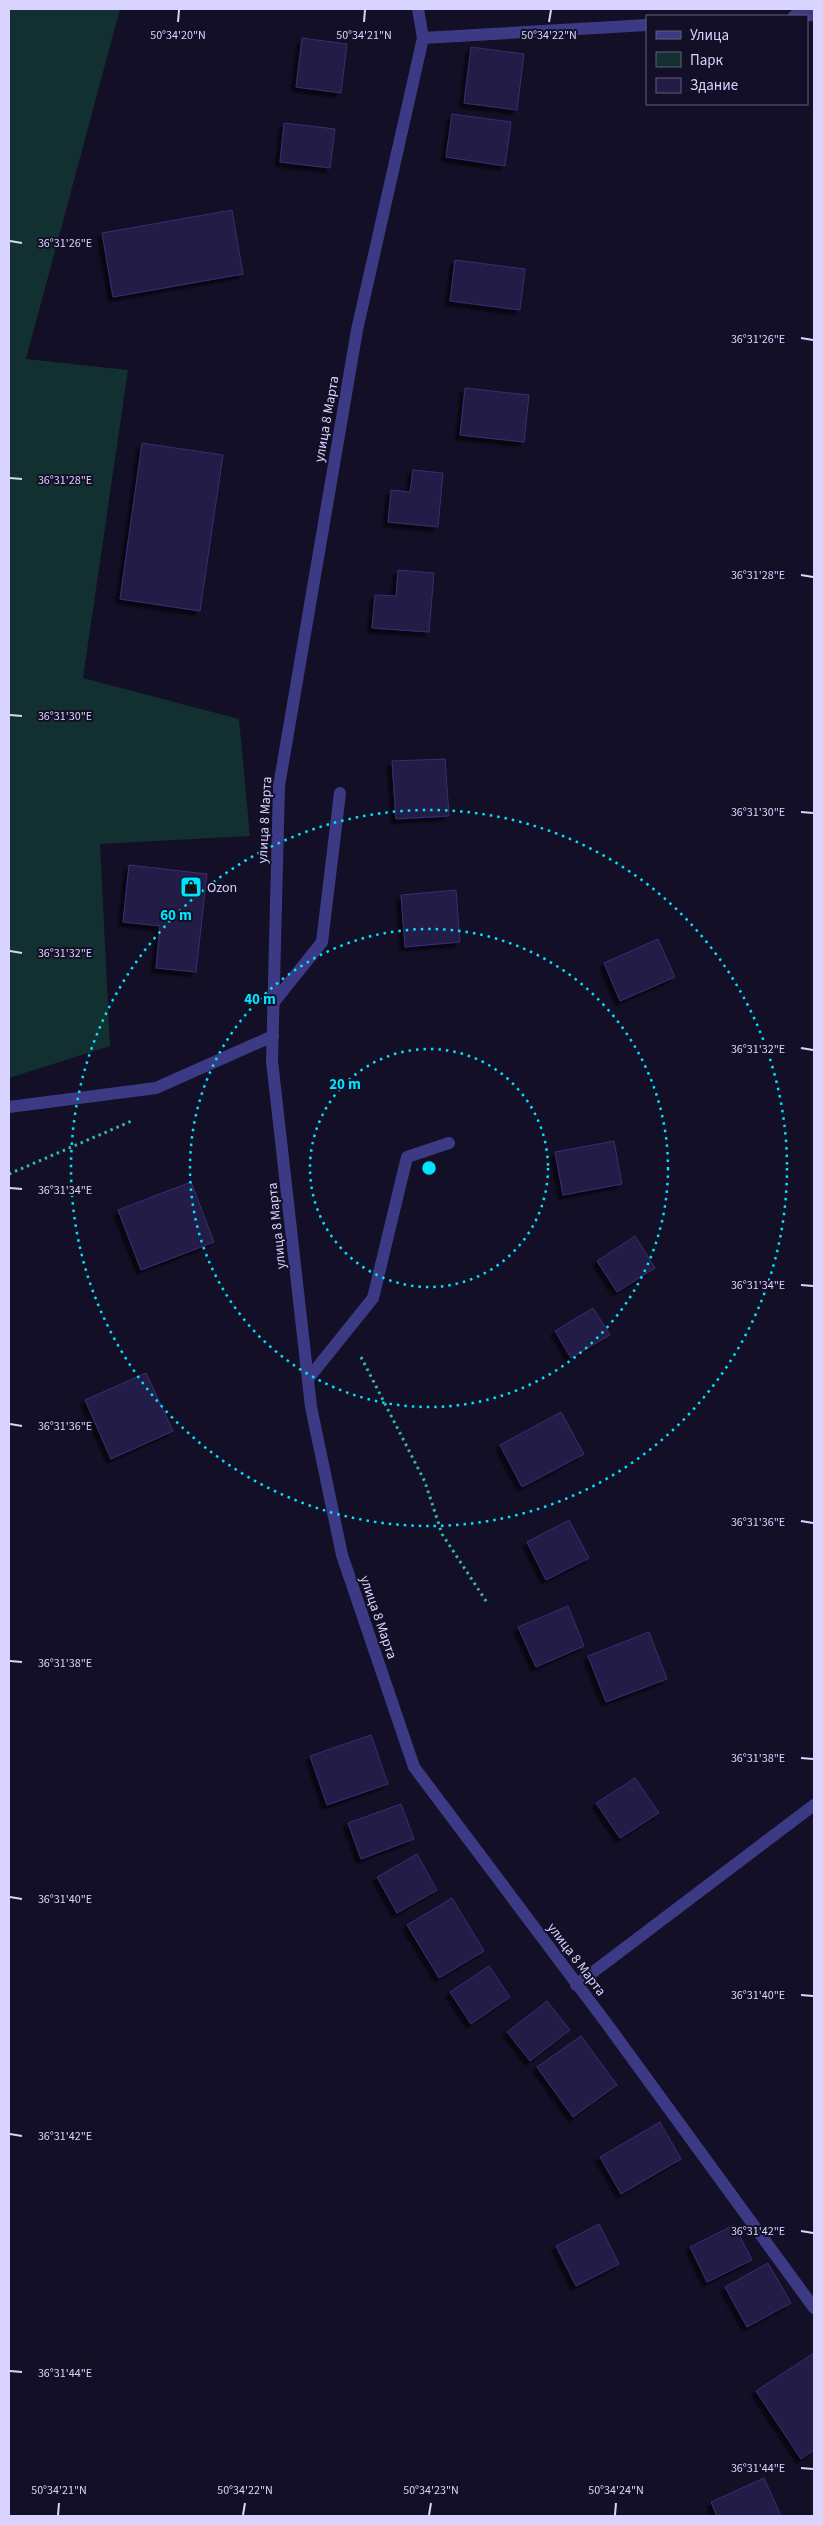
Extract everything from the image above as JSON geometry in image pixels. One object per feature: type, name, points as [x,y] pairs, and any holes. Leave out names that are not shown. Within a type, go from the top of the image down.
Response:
[{"type":"street","name":"улица 8 Марта","points":[[418,9],[423,38],[357,330],[279,786],[272,1061],[311,1407],[342,1555],[414,1767],[607,2024],[814,2308]]},
{"type":"street","points":[[423,38],[646,25]]},
{"type":"street","points":[[274,1002],[322,942],[340,792]]},
{"type":"street","points":[[9,1107],[156,1088],[273,1036]]},
{"type":"street","points":[[308,1379],[373,1298],[407,1157],[449,1143]]},
{"type":"street","points":[[576,1984],[814,1804]]},
{"type":"path","points":[[348,1330],[424,1482],[442,1534],[488,1604]]},
{"type":"green space","points":[[9,9],[120,9],[26,359],[128,370],[83,678],[239,719],[250,836],[100,844],[110,1046],[9,1078]]},
{"type":"building","points":[[302,38],[347,44],[341,93],[296,87]]},
{"type":"building","points":[[471,47],[524,54],[517,110],[464,103]]},
{"type":"building","points":[[452,114],[511,122],[505,166],[446,157]]},
{"type":"building","points":[[284,123],[335,129],[330,168],[280,162]]},
{"type":"building","points":[[232,210],[243,274],[113,297],[102,233]]},
{"type":"building","points":[[455,260],[525,269],[520,310],[450,301]]},
{"type":"building","points":[[465,388],[529,395],[524,442],[460,435]]},
{"type":"building","points":[[142,443],[223,455],[200,611],[120,599]]},
{"type":"building","points":[[413,470],[443,473],[438,527],[388,522],[391,490],[410,492]]},
{"type":"building","points":[[398,570],[434,573],[429,632],[372,628],[375,595],[396,596]]},
{"type":"building","points":[[445,759],[449,816],[396,819],[392,761]]},
{"type":"building","points":[[129,865],[207,874],[196,972],[156,968],[160,926],[123,922]]},
{"type":"building","points":[[456,890],[460,942],[405,947],[401,895]]},
{"type":"building","points":[[658,939],[675,977],[620,1001],[604,963]]},
{"type":"building","points":[[614,1141],[622,1184],[563,1195],[555,1152]]},
{"type":"building","points":[[191,1182],[214,1242],[141,1270],[118,1210]]},
{"type":"building","points":[[635,1236],[655,1268],[617,1292],[597,1261]]},
{"type":"building","points":[[593,1308],[610,1335],[571,1358],[555,1331]]},
{"type":"building","points":[[146,1373],[173,1431],[111,1459],[85,1400]]},
{"type":"building","points":[[561,1412],[584,1454],[522,1487],[500,1445]]},
{"type":"building","points":[[569,1520],[589,1558],[546,1580],[527,1542]]},
{"type":"building","points":[[568,1606],[584,1646],[536,1667],[518,1627]]},
{"type":"building","points":[[649,1632],[667,1679],[606,1702],[588,1656]]},
{"type":"building","points":[[371,1735],[388,1784],[327,1805],[310,1756]]},
{"type":"building","points":[[635,1778],[659,1813],[620,1838],[596,1803]]},
{"type":"building","points":[[401,1804],[414,1839],[361,1859],[348,1823]]},
{"type":"building","points":[[417,1854],[437,1890],[397,1913],[377,1877]]},
{"type":"building","points":[[452,1898],[484,1951],[439,1978],[407,1925]]},
{"type":"building","points":[[489,1966],[510,1997],[471,2024],[450,1992]]},
{"type":"building","points":[[547,2001],[570,2030],[530,2061],[507,2032]]},
{"type":"building","points":[[581,2036],[617,2085],[573,2117],[537,2067]]},
{"type":"building","points":[[660,2122],[681,2159],[621,2194],[600,2157]]},
{"type":"building","points":[[599,2224],[619,2264],[576,2286],[556,2246]]},
{"type":"building","points":[[734,2225],[752,2260],[707,2282],[690,2247]]},
{"type":"building","points":[[768,2263],[791,2303],[747,2327],[725,2287]]},
{"type":"building","points":[[814,2353],[814,2450],[801,2459],[756,2391]]},
{"type":"building","points":[[764,2478],[781,2516],[717,2516],[711,2502]]},
{"type":"place","name":"Ozon","points":[[191,887]]}]
